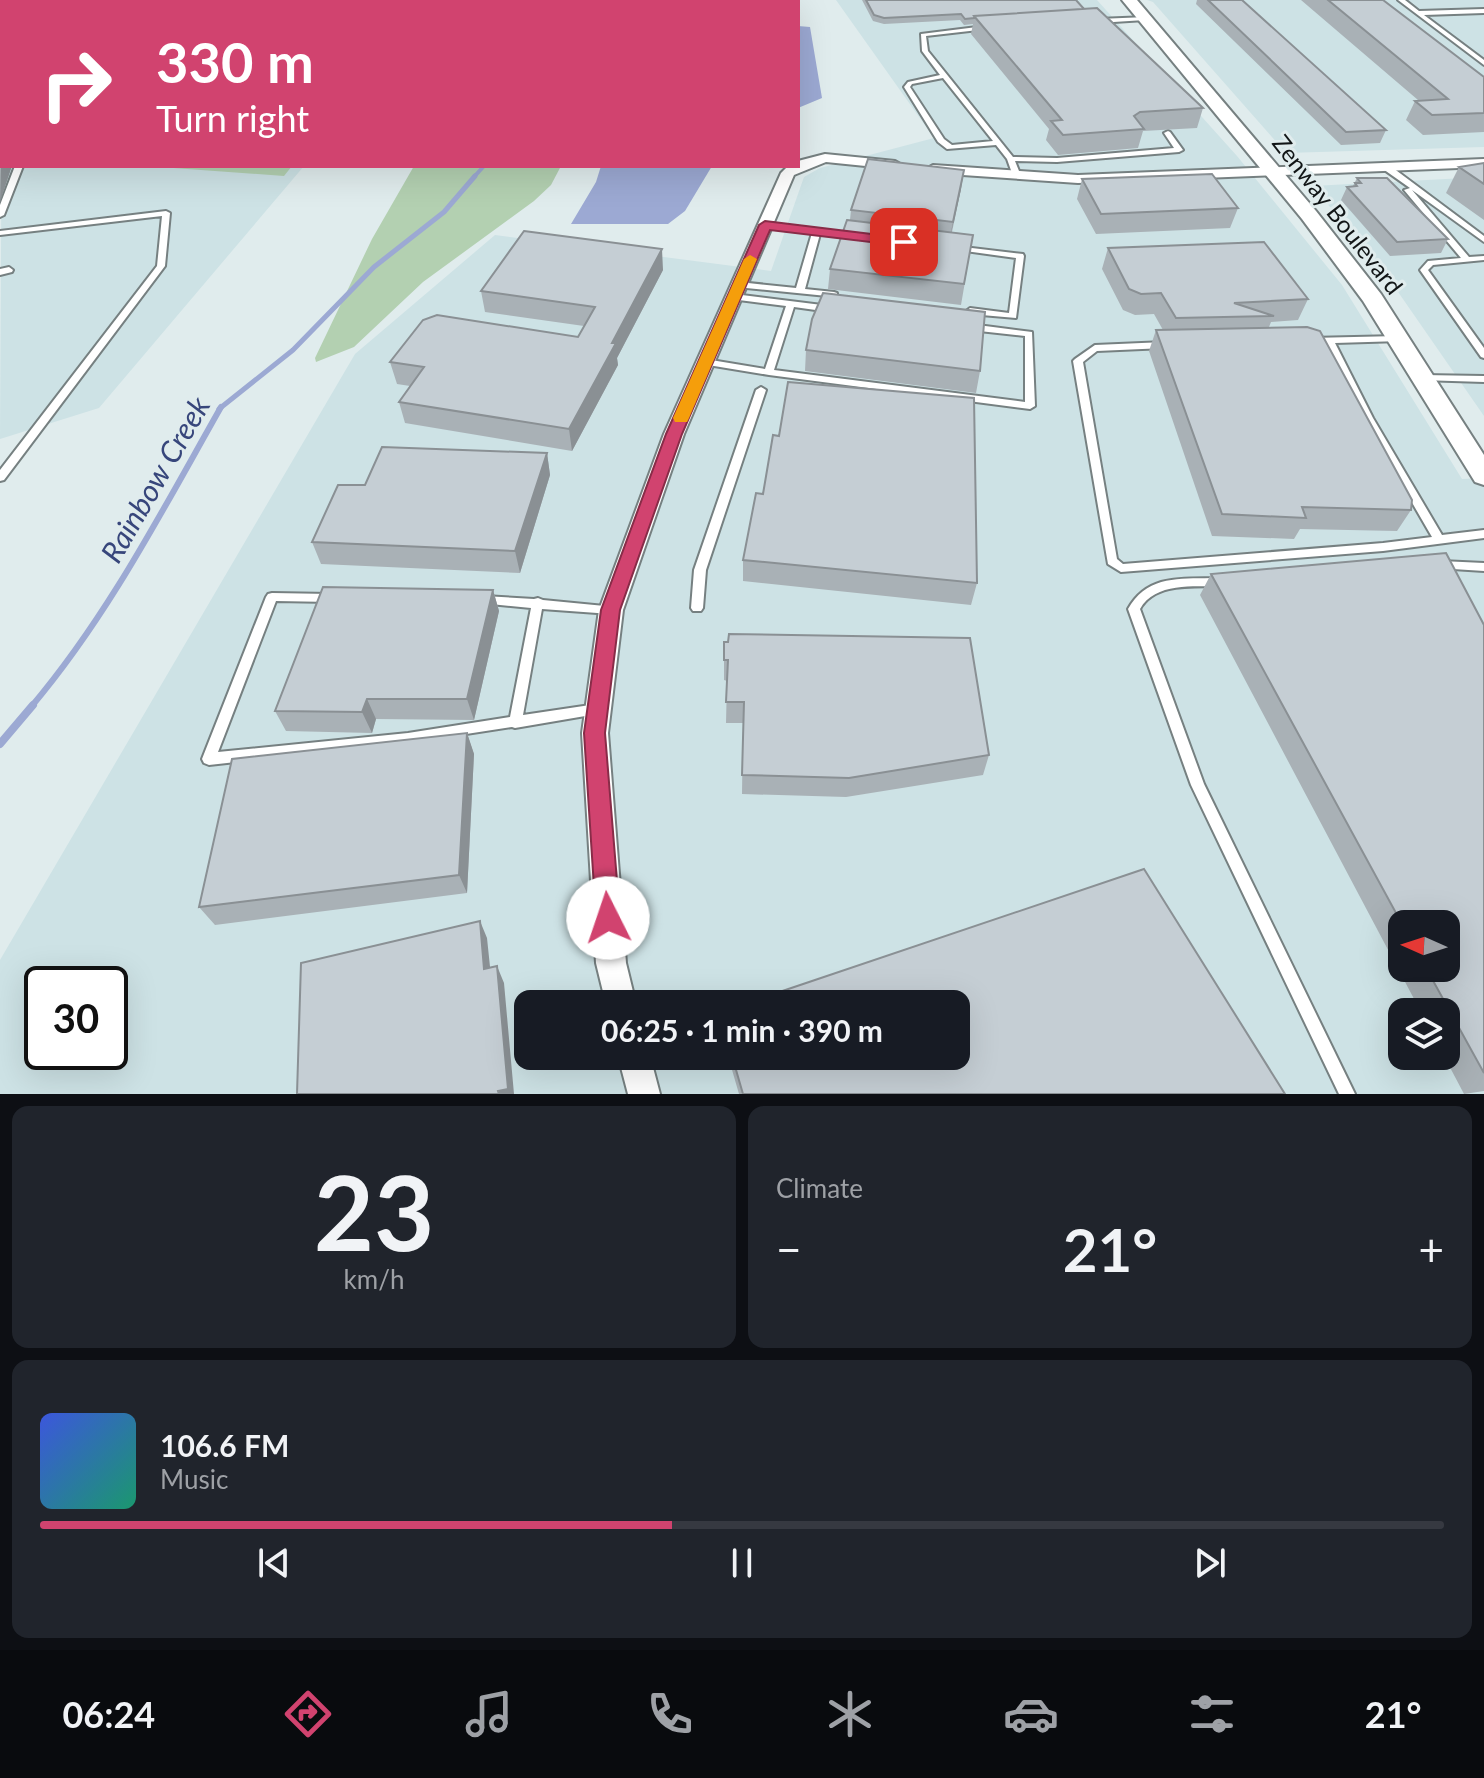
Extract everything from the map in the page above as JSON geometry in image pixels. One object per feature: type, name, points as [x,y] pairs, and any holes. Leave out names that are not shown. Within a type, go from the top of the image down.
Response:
[{"type":"street","name":"Zenway Boulevard","points":[[1129,0],[1364,288],[1484,476]]},
{"type":"street","points":[[800,165],[825,158],[1078,179],[1390,170],[1484,163]]},
{"type":"street","points":[[618,990],[611,963],[595,733],[611,610],[657,478],[705,362],[788,173],[795,168]]},
{"type":"street","points":[[638,1070],[644,1094]]},
{"type":"lane","points":[[1401,0],[1483,61]]},
{"type":"lane","points":[[1409,15],[1484,11]]},
{"type":"lane","points":[[1093,21],[1145,18]]},
{"type":"lane","points":[[995,27],[923,35],[925,51],[1011,159],[1017,176]]},
{"type":"lane","points":[[943,76],[910,83],[907,87],[941,140],[950,147],[998,143]]},
{"type":"lane","points":[[1011,159],[1057,160],[1179,150],[1168,133]]},
{"type":"lane","points":[[1143,144],[1150,153]]},
{"type":"lane","points":[[0,215],[18,168]]},
{"type":"lane","points":[[1390,170],[1484,240]]},
{"type":"lane","points":[[1390,170],[1467,260]]},
{"type":"lane","points":[[0,233],[166,213],[161,266],[0,477]]},
{"type":"lane","points":[[765,225],[864,237]]},
{"type":"lane","points":[[800,291],[817,231]]},
{"type":"lane","points":[[942,246],[1020,256],[1013,316],[952,309]]},
{"type":"lane","points":[[1484,258],[1431,263],[1424,270],[1484,355]]},
{"type":"lane","points":[[737,291],[800,291],[846,297]]},
{"type":"lane","points":[[737,291],[791,304],[838,310]]},
{"type":"lane","points":[[769,372],[791,304]]},
{"type":"lane","points":[[705,362],[1030,406],[1029,334],[965,326]]},
{"type":"lane","points":[[1298,342],[1398,339]]},
{"type":"lane","points":[[1329,341],[1368,418],[1439,540]]},
{"type":"lane","points":[[1171,345],[1095,348],[1078,361],[1112,561],[1121,568],[1484,534]]},
{"type":"lane","points":[[1422,378],[1484,379]]},
{"type":"lane","points":[[697,608],[700,570],[761,390]]},
{"type":"lane","points":[[1420,566],[1453,572],[1484,567]]},
{"type":"lane","points":[[1232,581],[1154,587],[1137,599],[1134,609],[1198,785],[1347,1094]]},
{"type":"lane","points":[[352,599],[272,597],[209,759],[408,738],[597,709]]},
{"type":"lane","points":[[462,600],[538,602],[611,610]]},
{"type":"lane","points":[[515,723],[538,602]]},
{"type":"shaded area","points":[[836,0],[1097,0],[1237,156],[1342,285],[1462,479],[1484,478],[1484,1094],[0,1094],[0,960],[355,354],[495,235],[771,271],[804,177],[820,168],[934,138]]},
{"type":"shaded area","points":[[1147,0],[1484,0],[1484,147],[1286,153],[1153,2]]},
{"type":"shaded area","points":[[1,168],[302,168],[99,408],[0,439]]},
{"type":"shaded area","points":[[1484,177],[1484,416],[1378,263],[1312,186]]},
{"type":"green space","points":[[174,168],[290,168],[284,176]]},
{"type":"green space","points":[[413,168],[560,168],[551,185],[534,201],[423,282],[354,347],[316,362],[315,358],[372,239]]},
{"type":"water","points":[[800,26],[810,27],[822,98],[800,107]]},
{"type":"water","points":[[600,168],[711,168],[685,211],[668,224],[571,224],[596,182]]},
{"type":"building","points":[[866,0],[1076,0],[1084,9],[965,19],[961,14],[884,18],[874,15]]},
{"type":"building","points":[[1208,0],[1242,0],[1386,130],[1346,132]]},
{"type":"building","points":[[1328,0],[1383,0],[1484,77],[1484,113],[1432,115],[1415,101],[1448,99]]},
{"type":"building","points":[[1097,8],[1203,108],[1140,112],[1134,116],[1144,129],[1063,135],[1051,121],[1062,120],[974,16]]},
{"type":"building","points":[[868,159],[964,170],[953,222],[851,210]]},
{"type":"building","points":[[1484,163],[1484,184],[1459,167]]},
{"type":"building","points":[[1212,174],[1238,208],[1101,214],[1082,179]]},
{"type":"building","points":[[1357,178],[1387,178],[1448,239],[1397,242],[1347,187],[1361,183]]},
{"type":"building","points":[[847,220],[973,235],[964,284],[830,269]]},
{"type":"building","points":[[524,231],[662,249],[569,429],[399,402],[424,367],[390,362],[423,320],[437,315],[578,337],[595,307],[481,291]]},
{"type":"building","points":[[1264,242],[1308,299],[1234,303],[1274,316],[1176,318],[1161,293],[1141,294],[1129,289],[1108,248]]},
{"type":"building","points":[[823,293],[985,312],[980,371],[806,350],[812,319]]},
{"type":"building","points":[[1307,327],[1320,331],[1412,500],[1411,510],[1302,507],[1306,518],[1222,514],[1156,330]]},
{"type":"building","points":[[788,382],[974,398],[977,583],[743,560],[756,493],[763,494],[773,435],[779,436]]},
{"type":"building","points":[[382,447],[547,453],[515,551],[312,542],[338,485],[365,485]]},
{"type":"building","points":[[1446,553],[1484,625],[1484,1073],[1460,1030],[1460,998],[1443,998],[1434,982],[1460,982],[1460,910],[1394,910],[1211,574]]},
{"type":"building","points":[[323,587],[493,590],[467,699],[367,699],[362,712],[275,711]]},
{"type":"building","points":[[729,634],[970,638],[989,755],[849,778],[742,775],[744,702],[726,702],[728,660],[724,660],[724,642],[728,642]]},
{"type":"building","points":[[467,733],[459,875],[199,907],[232,759]]},
{"type":"building","points":[[1144,869],[1285,1094],[743,1094],[736,1070],[970,1070],[970,990],[785,990]]},
{"type":"building","points":[[480,921],[484,969],[497,966],[508,1089],[498,1091],[499,1094],[297,1094],[301,963]]},
{"type":"waterway","name":"Rainbow Creek","points":[[473,178],[482,168]]},
{"type":"waterway","name":"Rainbow Creek","points":[[221,408],[293,350],[374,267],[444,212],[475,176]]},
{"type":"waterway","name":"Rainbow Creek","points":[[31,707],[109,600],[221,408]]},
{"type":"waterway","name":"Rainbow Creek","points":[[0,744],[33,705]]},
{"type":"slow traffic","points":[[681,418],[750,259]]},
{"type":"route","points":[[608,918],[595,733],[611,610],[618,581],[674,434],[765,225],[904,242]]}]
